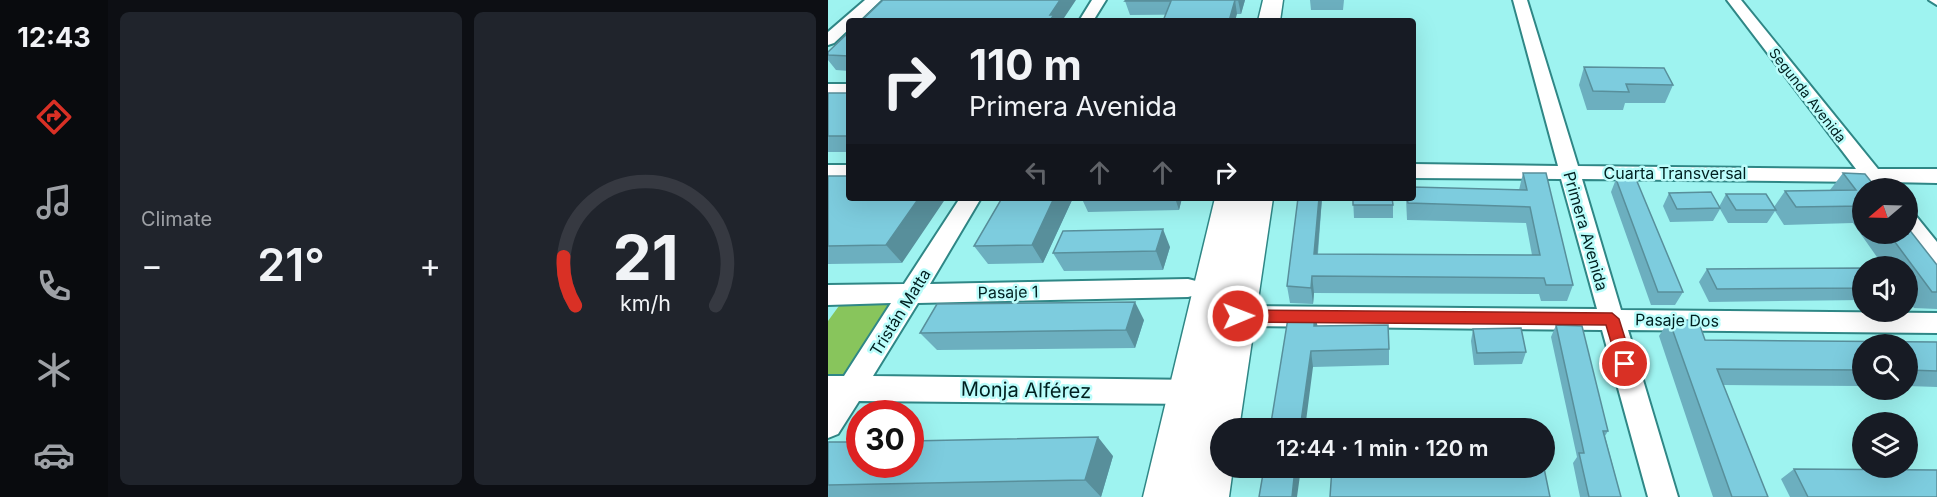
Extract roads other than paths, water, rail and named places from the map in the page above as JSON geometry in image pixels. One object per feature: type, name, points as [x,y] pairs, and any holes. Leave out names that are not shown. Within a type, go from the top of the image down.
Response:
[{"type":"main road","points":[[1270,18],[1273,0]]},
{"type":"main road","points":[[1289,18],[1292,0]]},
{"type":"main road","points":[[1206,497],[1206,392],[1230,201]]},
{"type":"main road","points":[[1166,497],[1238,316],[1257,201]]},
{"type":"street","points":[[854,18],[874,0]]},
{"type":"street","points":[[1088,18],[1099,0]]},
{"type":"street","points":[[1104,18],[1115,0]]},
{"type":"street","name":"Primera Avenida","points":[[1520,0],[1663,497]]},
{"type":"street","name":"Segunda Avenida","points":[[1734,0],[1874,178]]},
{"type":"street","points":[[828,40],[846,26]]},
{"type":"street","points":[[828,89],[846,89]]},
{"type":"street","name":"Cuarta Transversal","points":[[1416,171],[1570,172],[1852,181]]},
{"type":"street","points":[[828,172],[846,172]]},
{"type":"street","name":"Cuarta Transversal","points":[[1917,178],[1937,176]]},
{"type":"street","name":"Tristán Matta","points":[[828,425],[840,387],[912,294],[969,201]]},
{"type":"street","points":[[1918,234],[1937,258]]},
{"type":"street","name":"Pasaje 1","points":[[828,294],[1188,288]]},
{"type":"street","name":"Pasaje Dos","points":[[1238,316],[1937,323]]},
{"type":"street","name":"Monja Alférez","points":[[840,387],[1206,392]]}]
